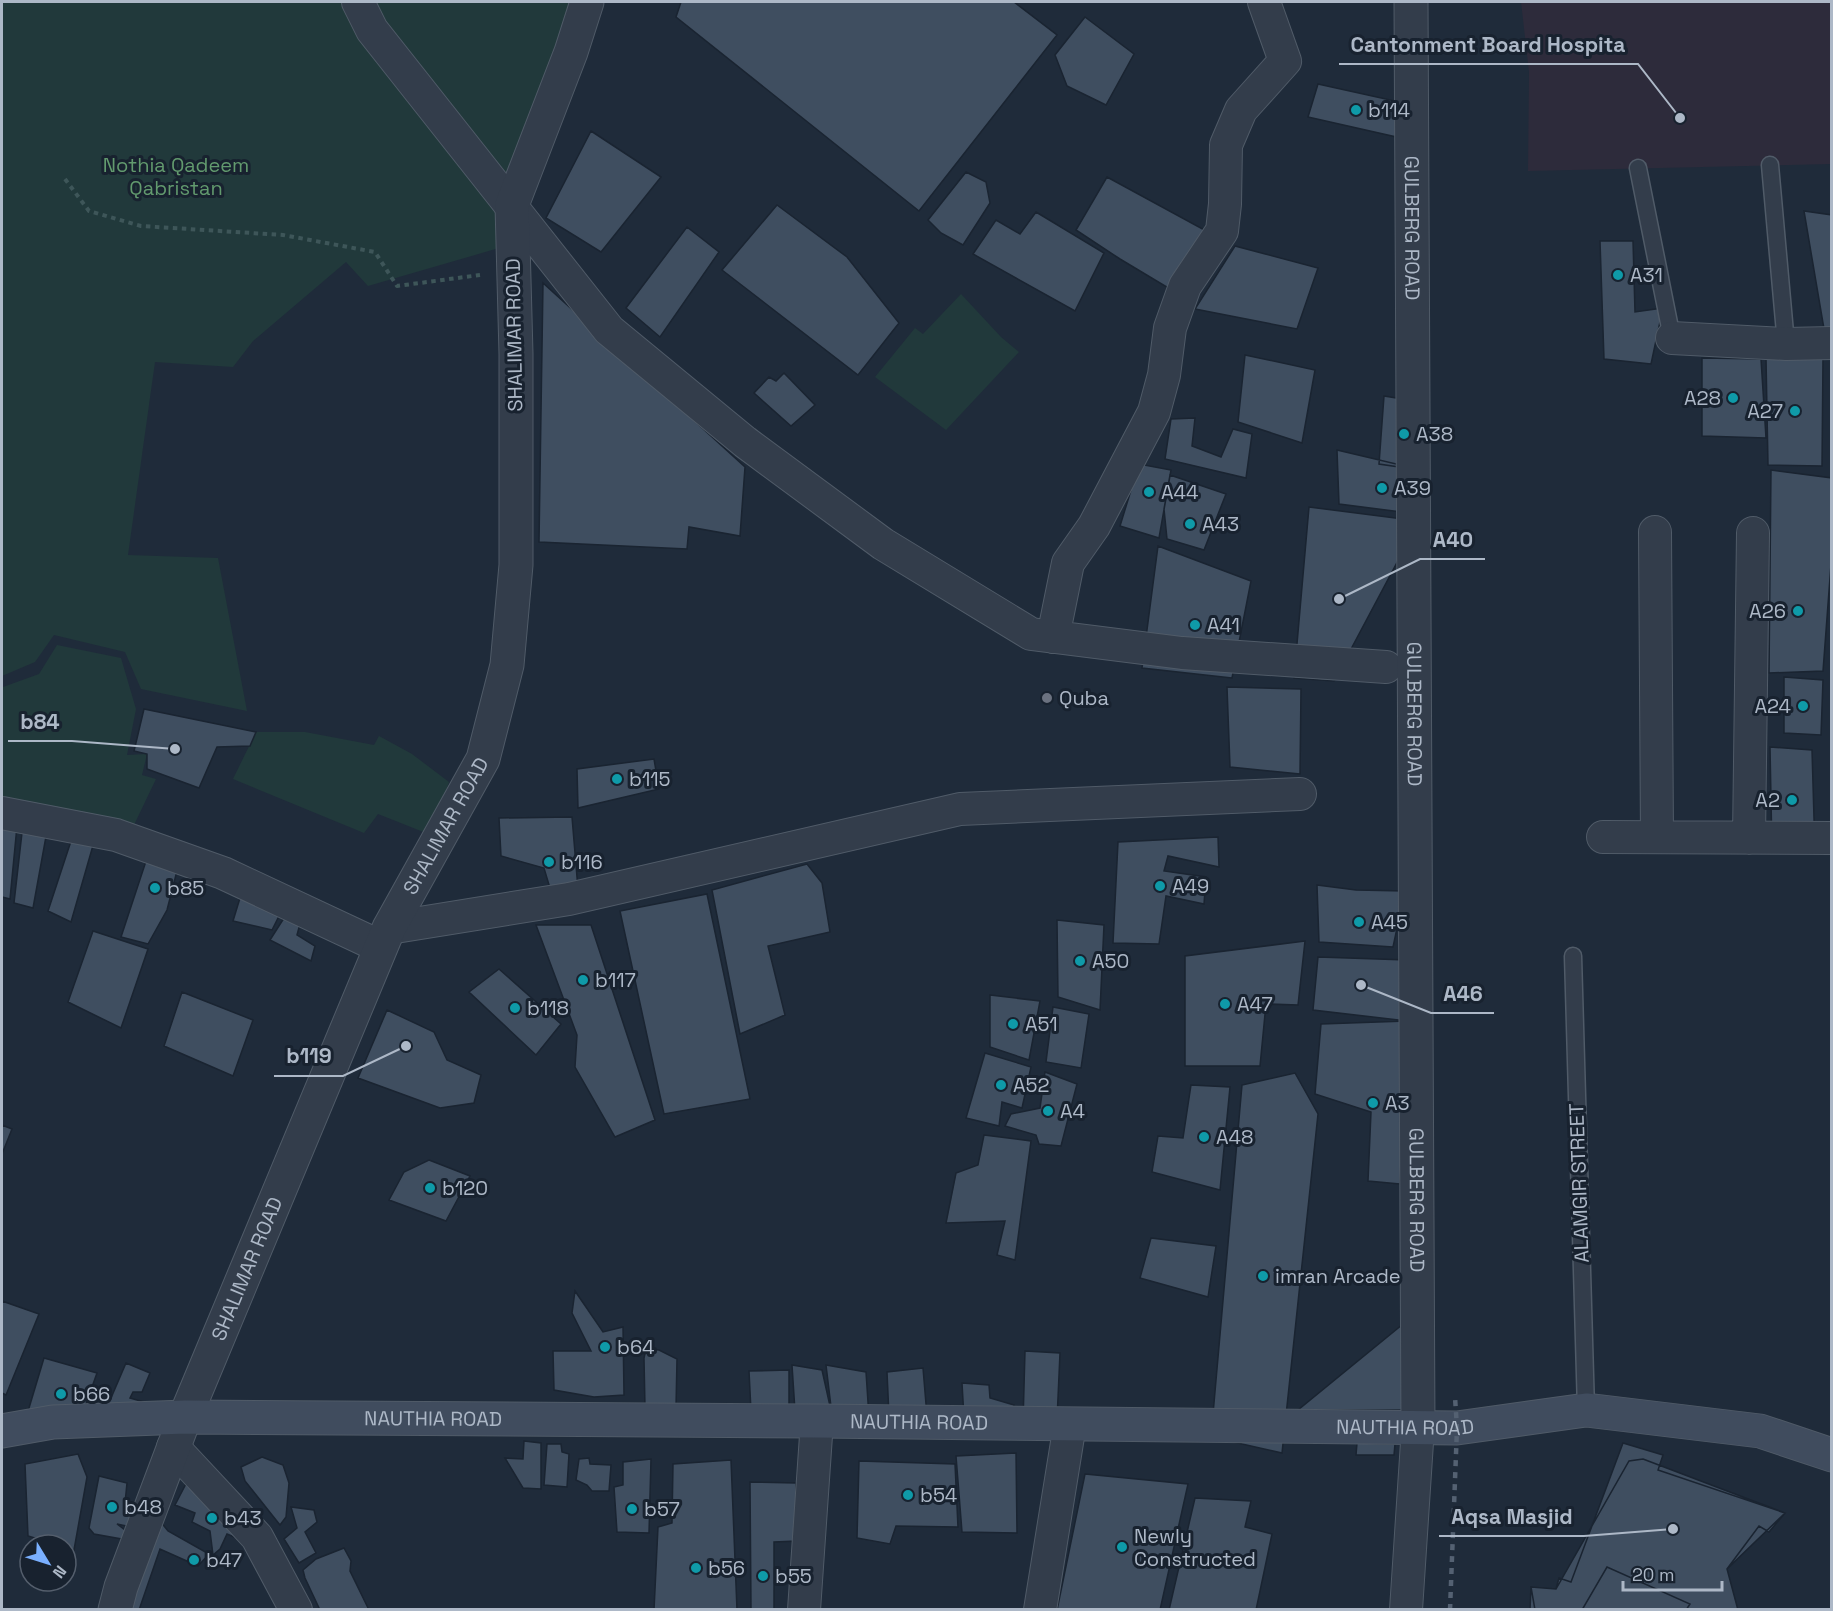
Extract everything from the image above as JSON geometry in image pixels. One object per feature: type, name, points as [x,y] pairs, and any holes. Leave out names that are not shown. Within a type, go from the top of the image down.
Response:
[{"type":"main road","name":"NAUTHIA ROAD","points":[[2,1431],[53,1422],[185,1417],[817,1420],[1468,1427],[1586,1410],[1761,1431],[1832,1455]]},
{"type":"street","points":[[358,2],[372,30],[609,330],[745,442],[883,544],[1030,634],[1182,653],[1386,667]]},
{"type":"street","name":"SHALIMAR ROAD","points":[[115,1610],[125,1576],[185,1417],[385,938],[483,759],[507,665],[516,565],[516,354],[512,205],[571,52],[587,2]]},
{"type":"street","points":[[1053,637],[1068,563],[1094,526],[1154,412],[1164,375],[1170,328],[1185,286],[1222,231],[1226,204],[1227,145],[1241,110],[1285,61],[1264,2]]},
{"type":"street","name":"GULBERG ROAD","points":[[1411,2],[1418,1427]]},
{"type":"street","points":[[1672,338],[1786,344],[1832,343]]},
{"type":"street","points":[[1655,532],[1657,837]]},
{"type":"street","points":[[1749,838],[1753,533]]},
{"type":"street","points":[[2,813],[116,835],[223,873],[385,938],[569,899],[960,809],[1300,794]]},
{"type":"street","points":[[1603,837],[1832,838]]},
{"type":"street","points":[[804,1610],[817,1420]]},
{"type":"street","points":[[1040,1610],[1070,1424]]},
{"type":"street","points":[[1406,1610],[1418,1427]]},
{"type":"street","points":[[173,1447],[257,1537],[296,1610]]},
{"type":"lane","points":[[1770,165],[1786,344]]},
{"type":"lane","points":[[1638,168],[1672,338]]},
{"type":"lane","name":"ALAMGIR STREET","points":[[1573,956],[1586,1410]]},
{"type":"path","points":[[65,179],[89,211],[141,226],[283,235],[375,252],[397,286],[513,270]]},
{"type":"shaded area","points":[[1521,2],[1831,2],[1831,164],[1528,171],[1529,72]]},
{"type":"green space","name":"Nothia Qadeem Qabristan","points":[[2,2],[584,2],[513,244],[368,286],[346,262],[253,341],[233,367],[155,362],[128,555],[218,558],[247,711],[141,689],[125,652],[54,635],[35,662],[2,676]]},
{"type":"green space","points":[[961,294],[1001,337],[1019,352],[946,430],[875,377],[915,328],[923,334]]},
{"type":"green space","points":[[57,645],[121,658],[136,709],[127,755],[147,754],[142,775],[156,779],[134,825],[2,802],[3,687],[39,674]]},
{"type":"green space","points":[[256,732],[305,732],[374,745],[379,736],[412,754],[449,782],[431,835],[378,814],[364,833],[233,779]]},
{"type":"building","points":[[681,2],[1014,2],[1057,35],[919,211],[676,17]]},
{"type":"building","points":[[1085,17],[1134,54],[1106,105],[1067,86],[1055,55]]},
{"type":"building","name":"b114","points":[[1318,84],[1404,103],[1401,138],[1308,117]]},
{"type":"building","points":[[591,131],[661,177],[601,252],[546,218]]},
{"type":"building","points":[[966,172],[986,182],[990,203],[963,245],[941,233],[928,220]]},
{"type":"building","points":[[1107,177],[1210,233],[1175,292],[1076,230]]},
{"type":"building","points":[[777,205],[847,257],[899,323],[858,375],[722,270]]},
{"type":"building","points":[[1804,211],[1832,215],[1832,329],[1824,329]]},
{"type":"building","points":[[1036,212],[1104,253],[1075,311],[973,254],[996,220],[1020,234]]},
{"type":"building","points":[[687,227],[719,252],[660,337],[626,308]]},
{"type":"building","name":"A31","points":[[1600,241],[1633,241],[1635,312],[1663,308],[1651,364],[1604,359]]},
{"type":"building","points":[[1235,246],[1318,268],[1297,329],[1195,309]]},
{"type":"building","points":[[543,283],[745,467],[740,536],[689,527],[687,549],[539,542]]},
{"type":"building","points":[[1245,355],[1315,370],[1302,443],[1238,422]]},
{"type":"building","name":"A28","points":[[1702,358],[1761,359],[1766,438],[1702,436]]},
{"type":"building","name":"A27","points":[[1766,358],[1823,358],[1822,466],[1768,465]]},
{"type":"building","points":[[784,373],[815,405],[791,426],[754,393],[769,377],[776,381]]},
{"type":"building","name":"A38","points":[[1384,396],[1427,403],[1426,471],[1379,464]]},
{"type":"building","points":[[1195,418],[1192,446],[1221,457],[1233,429],[1252,434],[1246,478],[1165,459],[1171,419]]},
{"type":"building","name":"A39","points":[[1337,450],[1426,471],[1425,515],[1339,504]]},
{"type":"building","name":"A44","points":[[1139,464],[1171,470],[1159,538],[1120,526]]},
{"type":"building","name":"A26","points":[[1771,470],[1832,478],[1832,551],[1823,671],[1769,673]]},
{"type":"building","name":"A43","points":[[1170,475],[1226,494],[1204,550],[1167,539],[1164,509]]},
{"type":"building","points":[[1309,507],[1419,521],[1334,681],[1294,678]]},
{"type":"building","name":"A41","points":[[1158,546],[1251,581],[1232,678],[1142,668]]},
{"type":"building","name":"A24","points":[[1784,677],[1823,680],[1821,735],[1784,733]]},
{"type":"building","points":[[1227,687],[1301,689],[1300,774],[1230,767]]},
{"type":"building","points":[[144,709],[256,732],[250,746],[217,747],[199,788],[147,769],[147,754],[134,751]]},
{"type":"building","name":"A2","points":[[1770,747],[1812,750],[1815,852],[1772,851]]},
{"type":"building","name":"b115","points":[[654,759],[659,789],[578,808],[577,769]]},
{"type":"building","name":"b116","points":[[572,817],[578,889],[552,895],[544,868],[501,856],[499,818]]},
{"type":"building","points":[[2,821],[17,826],[10,899],[2,897]]},
{"type":"building","points":[[23,824],[47,831],[33,908],[14,903]]},
{"type":"building","points":[[73,835],[94,842],[71,922],[48,911]]},
{"type":"building","name":"A49","points":[[1218,837],[1219,867],[1168,856],[1164,871],[1206,877],[1204,904],[1166,896],[1159,944],[1113,943],[1118,842]]},
{"type":"building","name":"b85","points":[[149,852],[178,867],[167,910],[148,944],[121,937]]},
{"type":"building","points":[[807,864],[822,883],[830,932],[768,946],[785,1015],[740,1034],[712,890]]},
{"type":"building","name":"A45","points":[[1317,885],[1356,890],[1405,891],[1393,947],[1319,942]]},
{"type":"building","points":[[707,894],[750,1099],[664,1114],[620,911]]},
{"type":"building","points":[[240,898],[280,914],[272,930],[233,921]]},
{"type":"building","points":[[284,918],[300,924],[297,935],[315,946],[311,961],[270,940]]},
{"type":"building","name":"A50","points":[[1057,920],[1104,925],[1100,1010],[1058,997]]},
{"type":"building","name":"b117","points":[[536,925],[591,925],[655,1120],[615,1137],[575,1067],[577,1035]]},
{"type":"building","points":[[93,931],[148,949],[121,1028],[68,1002]]},
{"type":"building","name":"A47","points":[[1305,941],[1298,1005],[1266,1004],[1260,1066],[1185,1066],[1185,956]]},
{"type":"building","points":[[1318,957],[1407,960],[1407,1021],[1313,1010]]},
{"type":"building","name":"b118","points":[[499,969],[561,1024],[536,1055],[469,992]]},
{"type":"building","points":[[182,992],[253,1020],[233,1076],[164,1046]]},
{"type":"building","name":"A51","points":[[990,995],[1040,1001],[1029,1060],[990,1047]]},
{"type":"building","points":[[1053,1007],[1089,1014],[1081,1068],[1046,1062]]},
{"type":"building","points":[[387,1010],[434,1032],[447,1060],[481,1075],[474,1103],[440,1108],[358,1078]]},
{"type":"building","name":"A3","points":[[1407,1021],[1400,1184],[1368,1181],[1371,1112],[1315,1094],[1321,1024]]},
{"type":"building","name":"A52","points":[[985,1053],[1031,1067],[1022,1108],[1002,1102],[999,1126],[966,1118]]},
{"type":"building","name":"A4","points":[[1045,1072],[1077,1084],[1061,1146],[1039,1144],[1036,1135],[1005,1126],[1011,1114],[1040,1108]]},
{"type":"building","name":"imran Arcade","points":[[1295,1073],[1318,1114],[1282,1453],[1211,1437],[1242,1085]]},
{"type":"building","name":"imran Arcade","points":[[1295,1073],[1318,1114],[1282,1453],[1211,1437],[1242,1085]]},
{"type":"building","name":"A48","points":[[1191,1085],[1230,1087],[1220,1190],[1152,1172],[1158,1136],[1183,1138]]},
{"type":"building","points":[[2,1125],[12,1129],[2,1154]]},
{"type":"building","points":[[984,1135],[1031,1141],[1015,1260],[997,1255],[1005,1221],[946,1223],[956,1173],[978,1165]]},
{"type":"building","name":"b120","points":[[429,1160],[470,1176],[446,1221],[389,1200],[404,1172]]},
{"type":"building","points":[[1151,1238],[1216,1246],[1208,1297],[1140,1278]]},
{"type":"building","name":"b64","points":[[575,1291],[603,1332],[623,1327],[624,1395],[594,1397],[554,1390],[553,1351],[591,1351],[572,1313]]},
{"type":"building","name":"b66","points":[[2,1301],[39,1314],[6,1395],[2,1393]]},
{"type":"building","points":[[1408,1320],[1412,1410],[1298,1410]]},
{"type":"building","points":[[646,1349],[659,1350],[677,1359],[676,1407],[645,1408],[644,1358]]},
{"type":"building","points":[[1025,1351],[1060,1353],[1057,1420],[1023,1423]]},
{"type":"building","name":"b66","points":[[44,1358],[97,1373],[82,1415],[26,1418]]},
{"type":"building","points":[[126,1363],[150,1373],[142,1392],[133,1392],[130,1398],[144,1402],[138,1412],[105,1412]]},
{"type":"building","points":[[792,1365],[822,1370],[832,1415],[795,1411]]},
{"type":"building","points":[[826,1365],[866,1372],[869,1417],[832,1415]]},
{"type":"building","points":[[923,1368],[927,1416],[889,1416],[887,1372]]},
{"type":"building","points":[[789,1370],[789,1414],[751,1411],[749,1371]]},
{"type":"building","points":[[962,1383],[989,1385],[990,1398],[1014,1405],[1012,1419],[964,1418]]},
{"type":"building","points":[[524,1441],[541,1443],[541,1489],[523,1488],[505,1458],[523,1459]]},
{"type":"building","points":[[1357,1443],[1395,1444],[1394,1455],[1356,1455]]},
{"type":"building","points":[[1623,1443],[1663,1455],[1658,1470],[1785,1513],[1769,1532],[1759,1526],[1727,1569],[1738,1610],[1686,1610],[1690,1604],[1607,1567],[1582,1610],[1530,1610],[1531,1587],[1556,1589],[1559,1578],[1571,1582]]},
{"type":"building","points":[[547,1444],[561,1444],[562,1452],[569,1454],[567,1487],[544,1485]]},
{"type":"building","points":[[1016,1453],[1017,1533],[962,1532],[956,1456]]},
{"type":"building","points":[[78,1454],[87,1477],[77,1533],[28,1533],[25,1464]]},
{"type":"building","points":[[262,1457],[283,1465],[289,1483],[286,1517],[280,1525],[245,1481],[241,1467]]},
{"type":"building","points":[[589,1458],[590,1464],[611,1465],[609,1491],[592,1491],[587,1485],[576,1480],[579,1459]]},
{"type":"building","name":"b57","points":[[651,1459],[649,1533],[617,1532],[614,1487],[623,1485],[623,1462]]},
{"type":"building","points":[[1643,1459],[1785,1513],[1727,1569],[1738,1610],[1535,1610],[1531,1587],[1556,1589],[1629,1461]]},
{"type":"building","name":"b56","points":[[731,1460],[737,1610],[654,1610],[658,1527],[672,1523],[673,1464]]},
{"type":"building","name":"b54","points":[[859,1461],[955,1464],[958,1527],[896,1526],[890,1544],[857,1538]]},
{"type":"building","name":"Newly Constructed","points":[[1085,1474],[1188,1484],[1160,1610],[1057,1610]]},
{"type":"building","name":"b48","points":[[99,1476],[127,1483],[125,1503],[138,1511],[131,1527],[117,1524],[133,1541],[94,1534],[89,1528]]},
{"type":"building","name":"b43","points":[[189,1478],[244,1541],[227,1534],[220,1549],[213,1555],[210,1531],[192,1522],[195,1513],[175,1505]]},
{"type":"building","name":"b55","points":[[750,1482],[796,1483],[797,1541],[774,1542],[774,1610],[751,1610]]},
{"type":"building","points":[[1195,1498],[1251,1501],[1245,1527],[1272,1534],[1256,1610],[1169,1610]]},
{"type":"building","points":[[291,1507],[314,1510],[317,1522],[305,1532],[316,1553],[299,1563],[284,1539],[297,1528]]},
{"type":"building","name":"b47","points":[[160,1521],[168,1531],[209,1554],[198,1566],[160,1549],[139,1610],[120,1610]]},
{"type":"building","points":[[344,1548],[351,1561],[350,1571],[369,1610],[320,1610],[305,1578],[303,1570],[316,1559]]},
{"type":"railway","points":[[1450,1610],[1457,1428],[1455,1397]]},
{"type":"place","name":"b114","points":[[1356,110]]},
{"type":"place","name":"Cantonment Board Hospita","points":[[1680,118]]},
{"type":"place","name":"A31","points":[[1618,275]]},
{"type":"place","name":"A28","points":[[1733,398]]},
{"type":"place","name":"A27","points":[[1795,411]]},
{"type":"place","name":"A38","points":[[1404,434]]},
{"type":"place","name":"A39","points":[[1382,488]]},
{"type":"place","name":"A44","points":[[1149,492]]},
{"type":"place","name":"A43","points":[[1190,524]]},
{"type":"place","name":"A40","points":[[1339,599]]},
{"type":"place","name":"A26","points":[[1798,611]]},
{"type":"place","name":"A41","points":[[1195,625]]},
{"type":"place","name":"Quba","points":[[1047,698]]},
{"type":"place","name":"A24","points":[[1803,706]]},
{"type":"place","name":"b84","points":[[175,749]]},
{"type":"place","name":"b115","points":[[617,779]]},
{"type":"place","name":"A2","points":[[1792,800]]},
{"type":"place","name":"b116","points":[[549,862]]},
{"type":"place","name":"A49","points":[[1160,886]]},
{"type":"place","name":"b85","points":[[155,888]]},
{"type":"place","name":"A45","points":[[1359,922]]},
{"type":"place","name":"A50","points":[[1080,961]]},
{"type":"place","name":"b117","points":[[583,980]]},
{"type":"place","name":"A46","points":[[1361,985]]},
{"type":"place","name":"A47","points":[[1225,1004]]},
{"type":"place","name":"b118","points":[[515,1008]]},
{"type":"place","name":"A51","points":[[1013,1024]]},
{"type":"place","name":"b119","points":[[406,1046]]},
{"type":"place","name":"A52","points":[[1001,1085]]},
{"type":"place","name":"A3","points":[[1373,1103]]},
{"type":"place","name":"A4","points":[[1048,1111]]},
{"type":"place","name":"A48","points":[[1204,1137]]},
{"type":"place","name":"b120","points":[[430,1188]]},
{"type":"place","name":"imran Arcade","points":[[1263,1276]]},
{"type":"place","name":"b64","points":[[605,1347]]},
{"type":"place","name":"b66","points":[[61,1394]]},
{"type":"place","name":"b54","points":[[908,1495]]},
{"type":"place","name":"b48","points":[[112,1507]]},
{"type":"place","name":"b57","points":[[632,1509]]},
{"type":"place","name":"b43","points":[[212,1518]]},
{"type":"place","name":"Aqsa Masjid","points":[[1673,1529]]},
{"type":"place","name":"Newly Constructed","points":[[1122,1547]]},
{"type":"place","name":"b47","points":[[194,1560]]},
{"type":"place","name":"b56","points":[[696,1568]]},
{"type":"place","name":"b55","points":[[763,1576]]}]
